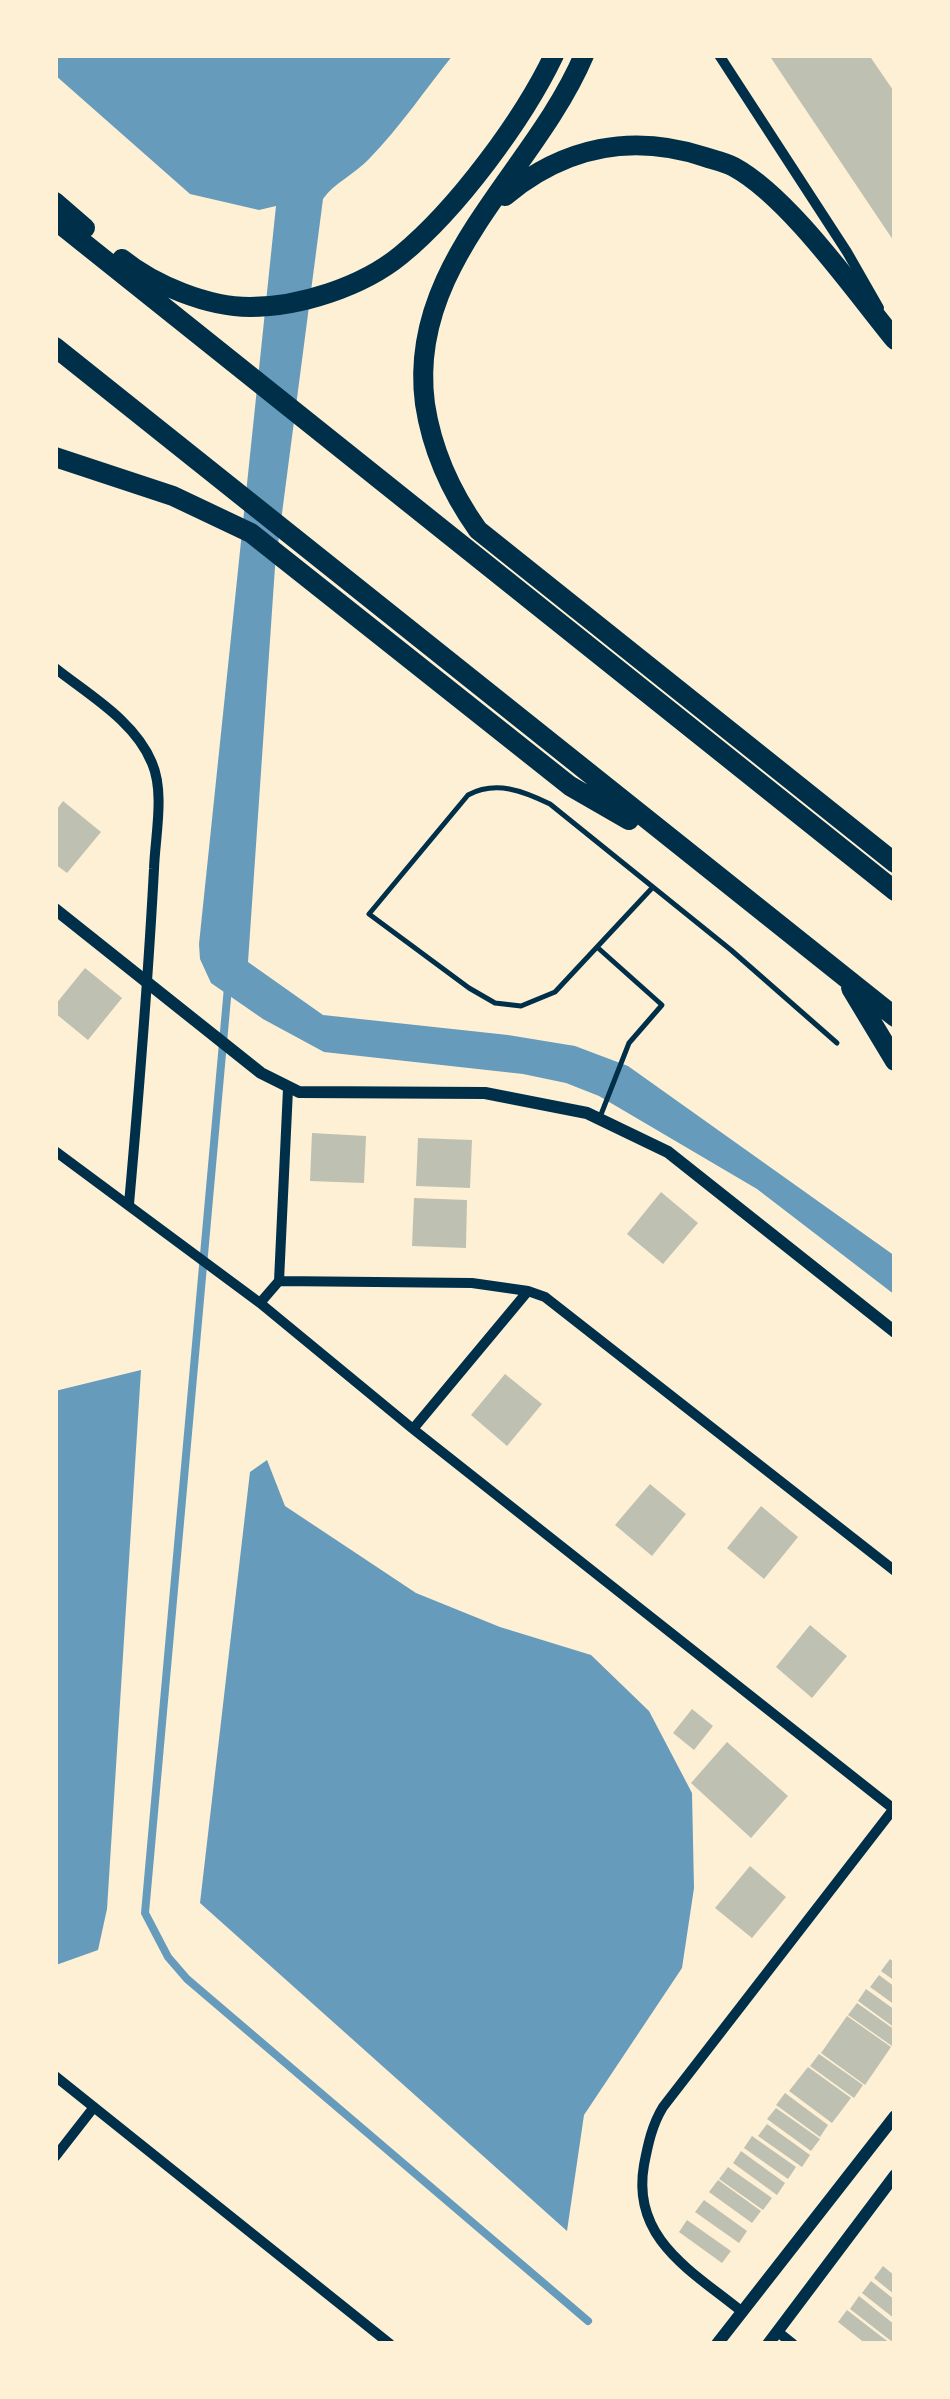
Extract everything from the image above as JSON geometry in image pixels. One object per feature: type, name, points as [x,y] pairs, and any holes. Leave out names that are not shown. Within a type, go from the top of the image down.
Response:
[{"type":"highway","points":[[55,202],[136,270],[219,302],[247,307],[275,305],[325,293],[400,256],[436,219],[524,108],[554,55]]},
{"type":"highway","points":[[584,55],[560,105],[463,244],[432,310],[422,368],[428,425],[436,453],[461,506],[489,540],[895,862]]},
{"type":"highway","points":[[488,210],[536,172],[581,152],[629,144],[684,150],[734,167],[770,194],[895,337]]},
{"type":"highway","points":[[55,220],[895,891]]},
{"type":"highway","points":[[55,347],[895,1017]]},
{"type":"highway","points":[[55,457],[173,496],[251,533],[570,786],[684,850]]},
{"type":"highway","points":[[845,977],[895,1062]]},
{"type":"street","points":[[719,55],[847,252],[895,337]]},
{"type":"street","points":[[55,668],[126,725],[146,750],[155,771],[157,802],[148,984],[129,1204]]},
{"type":"street","points":[[55,909],[261,1073],[288,1089],[320,1094],[486,1093],[601,1116],[668,1152],[895,1332]]},
{"type":"street","points":[[260,1303],[279,1280],[288,1089]]},
{"type":"street","points":[[55,1152],[260,1303],[894,1809],[664,2106],[652,2128],[641,2195],[650,2224],[670,2254],[742,2311]]},
{"type":"street","points":[[279,1280],[472,1284],[528,1291],[560,1308],[895,1571]]},
{"type":"street","points":[[414,1429],[528,1291]]},
{"type":"street","points":[[55,2076],[390,2344]]},
{"type":"street","points":[[55,2157],[94,2107]]},
{"type":"street","points":[[717,2344],[895,2116]]},
{"type":"street","points":[[881,2133],[895,2144]]},
{"type":"street","points":[[768,2344],[895,2176]]},
{"type":"street","points":[[778,2332],[793,2344]]},
{"type":"lane","points":[[653,888],[555,992],[520,1006],[495,1002],[469,988],[370,914],[468,794],[483,787],[524,792],[550,804],[653,888],[837,1043]]},
{"type":"lane","points":[[598,947],[662,1004],[629,1043],[601,1116]]},
{"type":"water","points":[[55,55],[453,55],[380,147],[323,199],[275,567],[248,962],[323,1015],[575,1046],[628,1066],[895,1256],[895,1295],[757,1189],[599,1096],[566,1083],[523,1074],[324,1052],[263,1019],[211,983],[200,959],[199,944],[276,206],[259,210],[190,194],[55,75]]},
{"type":"water","points":[[141,1370],[107,1909],[98,1950],[56,1965],[55,1391]]},
{"type":"water","points":[[267,1460],[285,1506],[416,1593],[500,1627],[591,1655],[649,1711],[692,1793],[694,1888],[682,1968],[584,2115],[567,2231],[200,1903],[250,1472]]},
{"type":"building","points":[[769,55],[869,55],[895,93],[895,243]]},
{"type":"building","points":[[63,801],[101,832],[67,873],[55,864],[55,812]]},
{"type":"building","points":[[85,968],[122,998],[88,1040],[55,1013],[55,1005]]},
{"type":"building","points":[[312,1133],[366,1136],[364,1183],[310,1181]]},
{"type":"building","points":[[418,1138],[472,1140],[470,1188],[416,1186]]},
{"type":"building","points":[[661,1192],[698,1223],[663,1264],[627,1234]]},
{"type":"building","points":[[414,1198],[467,1200],[466,1248],[412,1246]]},
{"type":"building","points":[[505,1374],[542,1404],[507,1446],[471,1415]]},
{"type":"building","points":[[650,1484],[686,1514],[652,1556],[615,1525]]},
{"type":"building","points":[[761,1506],[798,1537],[764,1579],[727,1548]]},
{"type":"building","points":[[810,1625],[847,1656],[812,1698],[776,1667]]},
{"type":"building","points":[[692,1709],[713,1726],[694,1750],[673,1733]]},
{"type":"building","points":[[727,1742],[788,1796],[751,1838],[691,1783]]},
{"type":"building","points":[[750,1866],[786,1897],[752,1938],[715,1908]]},
{"type":"building","points":[[890,1959],[895,1963],[895,1981],[881,1971]]},
{"type":"building","points":[[879,1975],[895,1987],[895,2005],[870,1987]]},
{"type":"building","points":[[866,1989],[895,2010],[895,2028],[858,2001]]},
{"type":"building","points":[[857,2003],[895,2030],[892,2046],[848,2015]]},
{"type":"building","points":[[847,2016],[891,2047],[865,2085],[821,2053]]},
{"type":"building","points":[[819,2054],[863,2085],[854,2098],[810,2066]]},
{"type":"building","points":[[808,2067],[851,2098],[832,2123],[789,2091]]},
{"type":"building","points":[[785,2093],[828,2125],[820,2137],[776,2105]]},
{"type":"building","points":[[776,2108],[820,2139],[811,2151],[767,2119]]},
{"type":"building","points":[[767,2124],[810,2155],[802,2167],[758,2136]]},
{"type":"building","points":[[752,2136],[796,2167],[788,2179],[744,2148]]},
{"type":"building","points":[[741,2151],[785,2183],[777,2195],[733,2163]]},
{"type":"building","points":[[728,2167],[772,2198],[763,2210],[719,2179]]},
{"type":"building","points":[[718,2180],[761,2211],[752,2223],[709,2192]]},
{"type":"building","points":[[704,2200],[747,2231],[739,2243],[695,2212]]},
{"type":"building","points":[[687,2220],[731,2251],[722,2263],[679,2232]]},
{"type":"building","points":[[883,2266],[895,2276],[895,2295],[874,2278]]},
{"type":"building","points":[[871,2281],[895,2300],[895,2319],[862,2293]]},
{"type":"building","points":[[859,2296],[895,2325],[895,2344],[850,2309]]},
{"type":"building","points":[[847,2310],[891,2344],[866,2344],[838,2322]]},
{"type":"waterway","points":[[228,987],[145,1913],[168,1957],[187,1979],[588,2321]]}]
